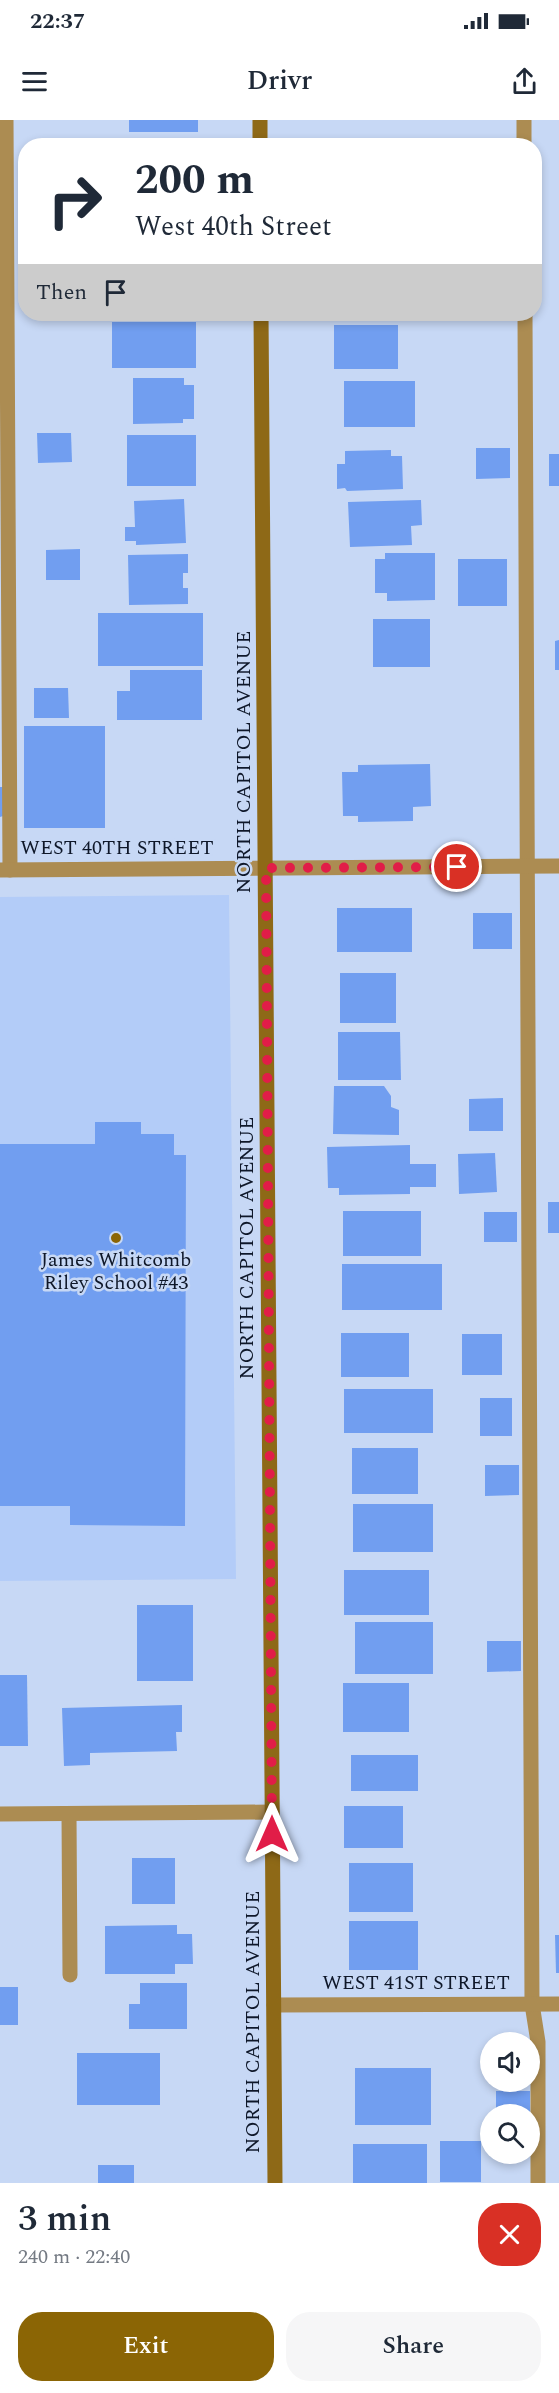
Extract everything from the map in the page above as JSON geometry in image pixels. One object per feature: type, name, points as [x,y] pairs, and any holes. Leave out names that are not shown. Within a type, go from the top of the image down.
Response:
[{"type":"main road","points":[[260,120],[260,138]]},
{"type":"main road","name":"NORTH CAPITOL AVENUE","points":[[261,321],[275,2183]]},
{"type":"street","points":[[5,870],[6,120]]},
{"type":"street","points":[[524,120],[524,138]]},
{"type":"street","points":[[525,321],[532,2004],[537,2042],[538,2183]]},
{"type":"street","name":"WEST 40TH STREET","points":[[5,870],[559,866]]},
{"type":"street","points":[[0,1814],[272,1812]]},
{"type":"street","points":[[69,1814],[70,1975]]},
{"type":"street","name":"WEST 41ST STREET","points":[[274,2005],[559,2004]]},
{"type":"shaded area","name":"James Whitcomb Riley School #43","points":[[229,895],[236,1579],[0,1581],[0,897]]},
{"type":"building","points":[[129,120],[198,120],[198,132],[129,132]]},
{"type":"building","points":[[112,322],[196,322],[196,368],[112,368]]},
{"type":"building","points":[[334,325],[398,325],[398,369],[334,369]]},
{"type":"building","points":[[133,378],[184,378],[184,385],[194,385],[194,419],[183,419],[183,423],[133,424]]},
{"type":"building","points":[[344,381],[415,381],[415,427],[344,427]]},
{"type":"building","points":[[37,433],[71,433],[72,462],[38,463]]},
{"type":"building","points":[[127,435],[196,435],[196,486],[127,486]]},
{"type":"building","points":[[476,448],[510,448],[510,478],[476,479]]},
{"type":"building","points":[[391,450],[391,456],[402,456],[403,489],[347,491],[345,488],[337,489],[337,464],[345,464],[345,451]]},
{"type":"building","points":[[549,454],[559,454],[559,486],[549,486]]},
{"type":"building","points":[[184,499],[186,543],[136,545],[136,541],[125,541],[125,527],[135,527],[134,501]]},
{"type":"building","points":[[421,500],[422,525],[411,526],[412,545],[350,547],[348,502]]},
{"type":"building","points":[[80,549],[80,580],[46,580],[46,550]]},
{"type":"building","points":[[385,553],[435,553],[435,600],[387,601],[387,593],[375,593],[375,559],[385,559]]},
{"type":"building","points":[[188,554],[188,573],[183,573],[183,588],[188,588],[188,604],[129,605],[128,555]]},
{"type":"building","points":[[458,559],[507,559],[507,606],[458,606]]},
{"type":"building","points":[[98,613],[203,613],[203,666],[98,666]]},
{"type":"building","points":[[373,619],[430,619],[430,667],[373,667]]},
{"type":"building","points":[[559,640],[559,670],[555,670],[555,641]]},
{"type":"building","points":[[130,670],[202,670],[202,720],[117,720],[117,691],[130,691]]},
{"type":"building","points":[[34,688],[68,688],[69,718],[34,718]]},
{"type":"building","points":[[24,726],[105,726],[105,828],[24,828]]},
{"type":"building","points":[[430,764],[431,806],[413,807],[413,821],[358,822],[358,816],[343,816],[342,772],[358,772],[358,765]]},
{"type":"building","points":[[0,787],[3,787],[3,816],[0,817]]},
{"type":"building","points":[[337,908],[412,908],[412,952],[337,952]]},
{"type":"building","points":[[473,913],[512,913],[512,949],[473,949]]},
{"type":"building","points":[[340,973],[396,973],[396,1023],[340,1023]]},
{"type":"building","points":[[338,1032],[400,1032],[401,1080],[338,1080]]},
{"type":"building","points":[[334,1086],[384,1086],[391,1096],[391,1107],[399,1110],[399,1135],[333,1134]]},
{"type":"building","points":[[503,1098],[503,1131],[469,1131],[469,1099]]},
{"type":"building","points":[[95,1122],[141,1122],[141,1134],[174,1134],[174,1155],[186,1155],[185,1526],[70,1525],[70,1506],[0,1506],[0,1144],[95,1144]]},
{"type":"building","points":[[410,1145],[410,1164],[436,1164],[436,1187],[410,1187],[410,1194],[339,1195],[339,1188],[328,1188],[327,1147]]},
{"type":"building","points":[[495,1153],[497,1192],[459,1194],[458,1154]]},
{"type":"building","points":[[548,1202],[559,1202],[559,1233],[548,1233]]},
{"type":"building","points":[[343,1211],[421,1211],[421,1256],[343,1256]]},
{"type":"building","points":[[484,1212],[517,1212],[517,1242],[484,1242]]},
{"type":"building","points":[[342,1264],[442,1264],[442,1310],[342,1310]]},
{"type":"building","points":[[341,1333],[409,1333],[409,1377],[341,1377]]},
{"type":"building","points":[[462,1334],[502,1334],[502,1375],[462,1375]]},
{"type":"building","points":[[344,1389],[433,1389],[433,1433],[344,1433]]},
{"type":"building","points":[[480,1398],[512,1398],[512,1436],[480,1436]]},
{"type":"building","points":[[352,1448],[418,1448],[418,1494],[352,1494]]},
{"type":"building","points":[[485,1465],[519,1465],[519,1495],[485,1496]]},
{"type":"building","points":[[353,1504],[433,1504],[433,1552],[353,1552]]},
{"type":"building","points":[[344,1570],[429,1570],[429,1615],[344,1615]]},
{"type":"building","points":[[137,1605],[193,1605],[193,1681],[137,1681]]},
{"type":"building","points":[[355,1622],[433,1622],[433,1674],[355,1674]]},
{"type":"building","points":[[487,1641],[521,1641],[521,1671],[487,1672]]},
{"type":"building","points":[[0,1675],[27,1675],[28,1746],[0,1746]]},
{"type":"building","points":[[343,1683],[409,1683],[409,1732],[343,1732]]},
{"type":"building","points":[[182,1705],[182,1732],[176,1732],[177,1751],[90,1753],[90,1765],[64,1766],[62,1708]]},
{"type":"building","points":[[351,1755],[418,1755],[418,1791],[351,1791]]},
{"type":"building","points":[[344,1806],[403,1806],[403,1848],[344,1848]]},
{"type":"building","points":[[132,1858],[175,1858],[175,1904],[132,1904]]},
{"type":"building","points":[[349,1863],[413,1863],[413,1912],[349,1912]]},
{"type":"building","points":[[349,1921],[418,1921],[418,1970],[349,1970]]},
{"type":"building","points":[[177,1925],[177,1934],[192,1934],[193,1964],[175,1964],[175,1974],[105,1974],[105,1926]]},
{"type":"building","points":[[555,1935],[559,1935],[559,1973],[556,1973]]},
{"type":"building","points":[[140,1983],[187,1983],[187,2029],[129,2029],[129,2004],[140,2004]]},
{"type":"building","points":[[0,1987],[18,1987],[18,2025],[0,2025]]},
{"type":"building","points":[[77,2053],[160,2053],[160,2105],[77,2105]]},
{"type":"building","points":[[355,2068],[431,2068],[431,2125],[355,2125]]},
{"type":"building","points":[[496,2092],[530,2092],[530,2104],[496,2104]]},
{"type":"building","points":[[440,2141],[480,2141],[481,2182],[440,2182]]},
{"type":"building","points":[[353,2144],[427,2144],[427,2183],[353,2183]]},
{"type":"building","points":[[98,2165],[134,2165],[134,2183],[98,2183]]},
{"type":"place","name":"James Whitcomb Riley School #43","points":[[116,1238]]},
{"type":"route","points":[[272,1834],[266,868],[457,867]]}]
